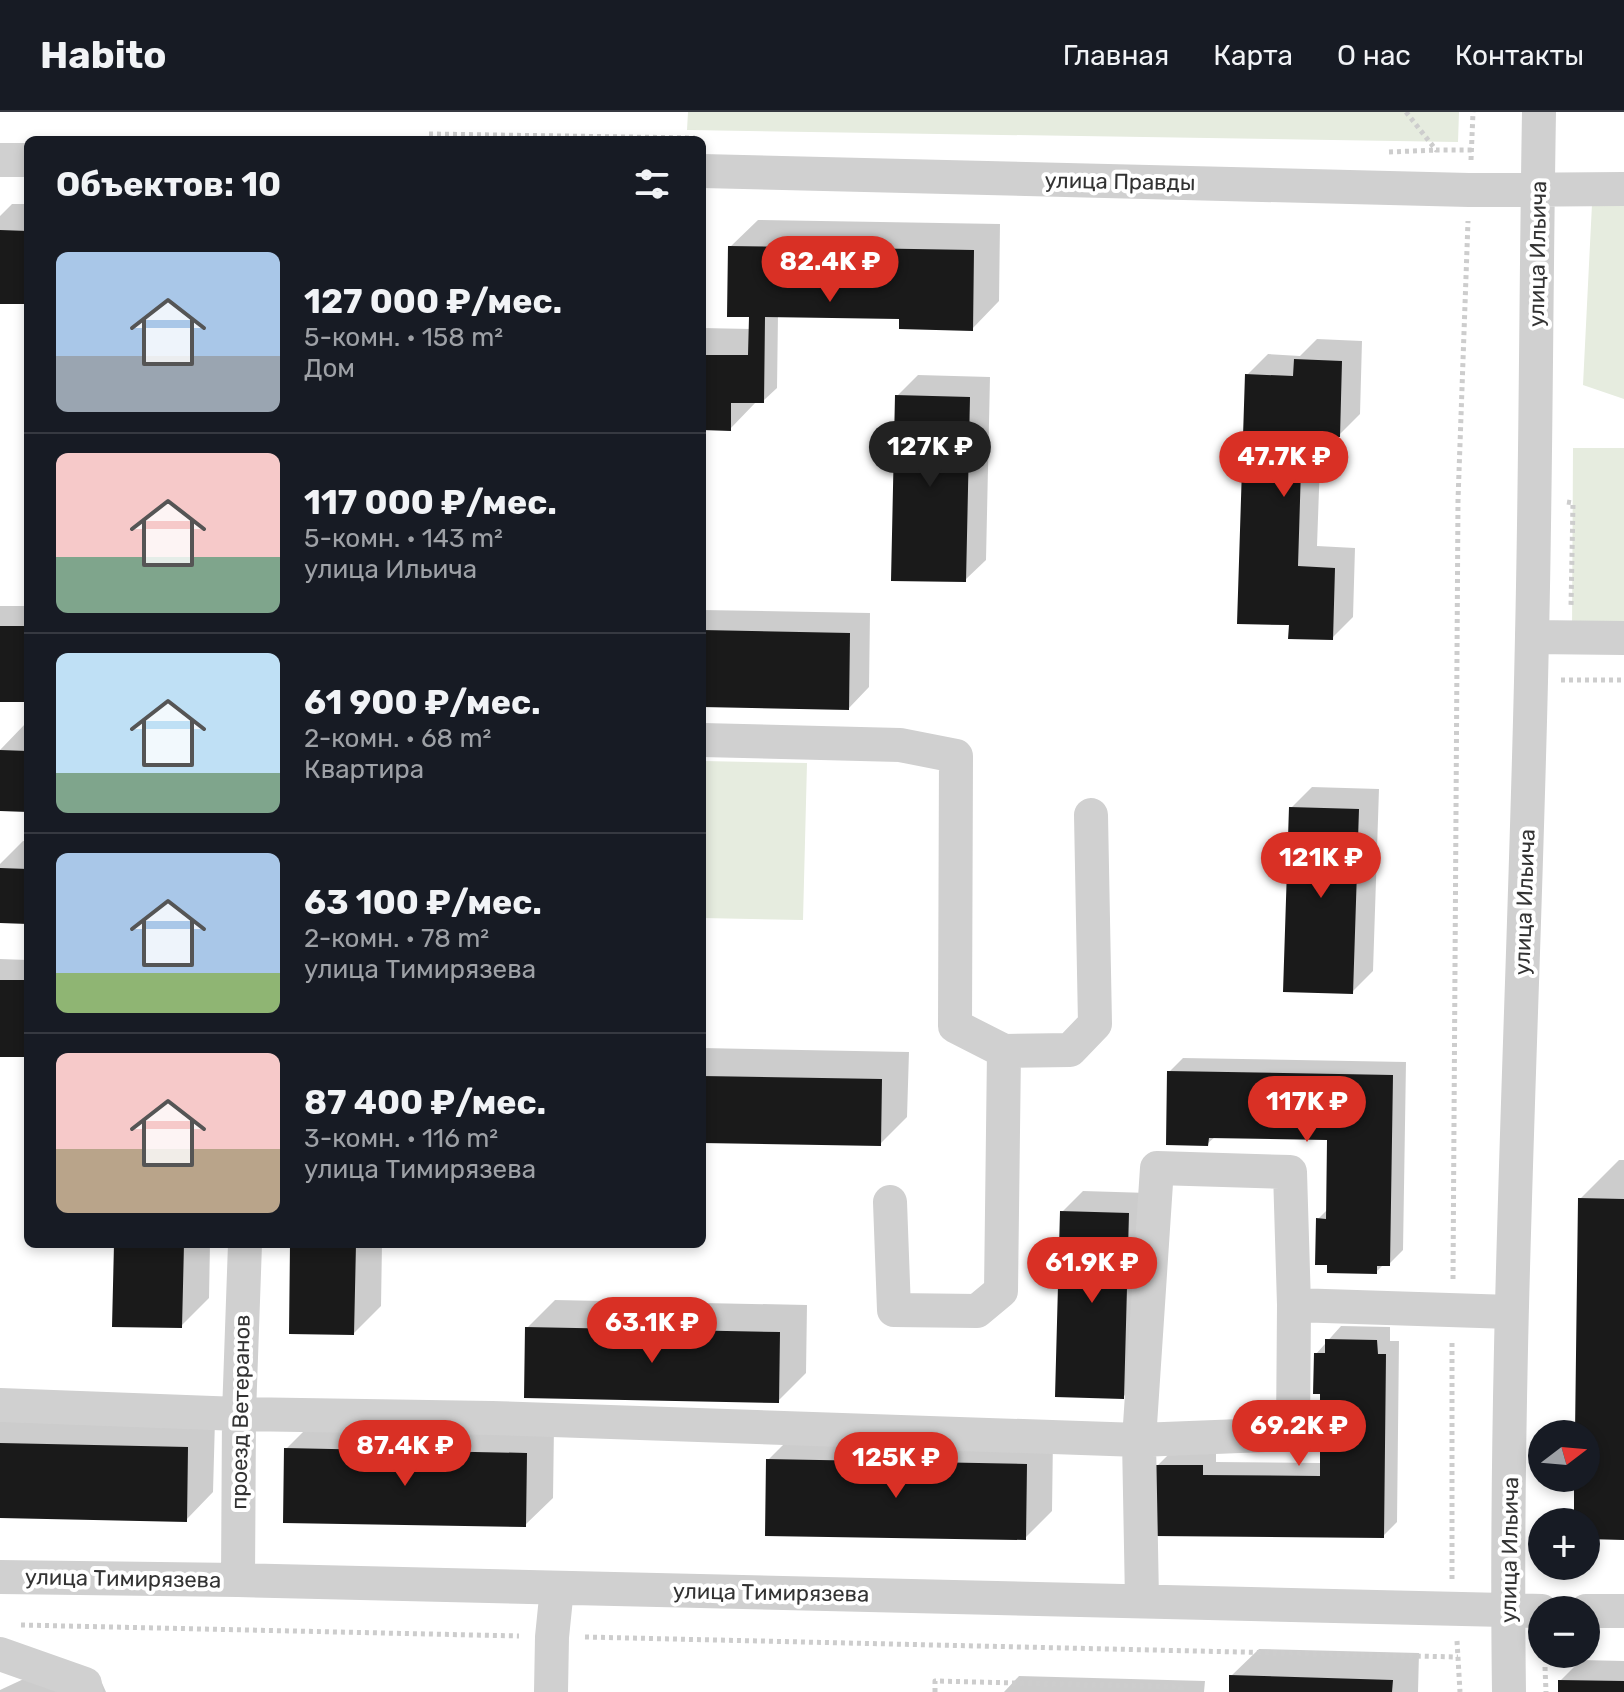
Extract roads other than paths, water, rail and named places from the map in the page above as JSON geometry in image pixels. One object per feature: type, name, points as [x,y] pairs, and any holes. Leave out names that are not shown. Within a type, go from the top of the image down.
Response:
[{"type":"street","name":"улица Ильича","points":[[1509,1692],[1511,1312],[1532,637],[1539,112]]},
{"type":"street","points":[[0,160],[24,160]]},
{"type":"street","name":"улица Правды","points":[[706,171],[1469,190],[1624,189]]},
{"type":"street","points":[[1532,637],[1624,638]]},
{"type":"street","points":[[706,740],[900,745],[956,756],[955,1026],[1004,1051],[1070,1050],[1095,1024],[1091,815]]},
{"type":"street","points":[[890,1202],[894,1310],[977,1311],[1001,1291],[1004,1051]]},
{"type":"street","points":[[0,1405],[1139,1440],[1293,1434],[1294,1305],[1290,1172],[1157,1168],[1139,1440],[1142,1600]]},
{"type":"street","name":"проезд Ветеранов","points":[[238,1580],[239,1414],[245,1248]]},
{"type":"street","points":[[1294,1305],[1511,1312]]},
{"type":"street","name":"улица Тимирязева","points":[[0,1577],[1142,1600],[1528,1611]]},
{"type":"street","points":[[551,1692],[557,1588]]},
{"type":"street","points":[[1600,1611],[1624,1611]]},
{"type":"street","points":[[8,1640],[85,1684],[86,1692]]}]
